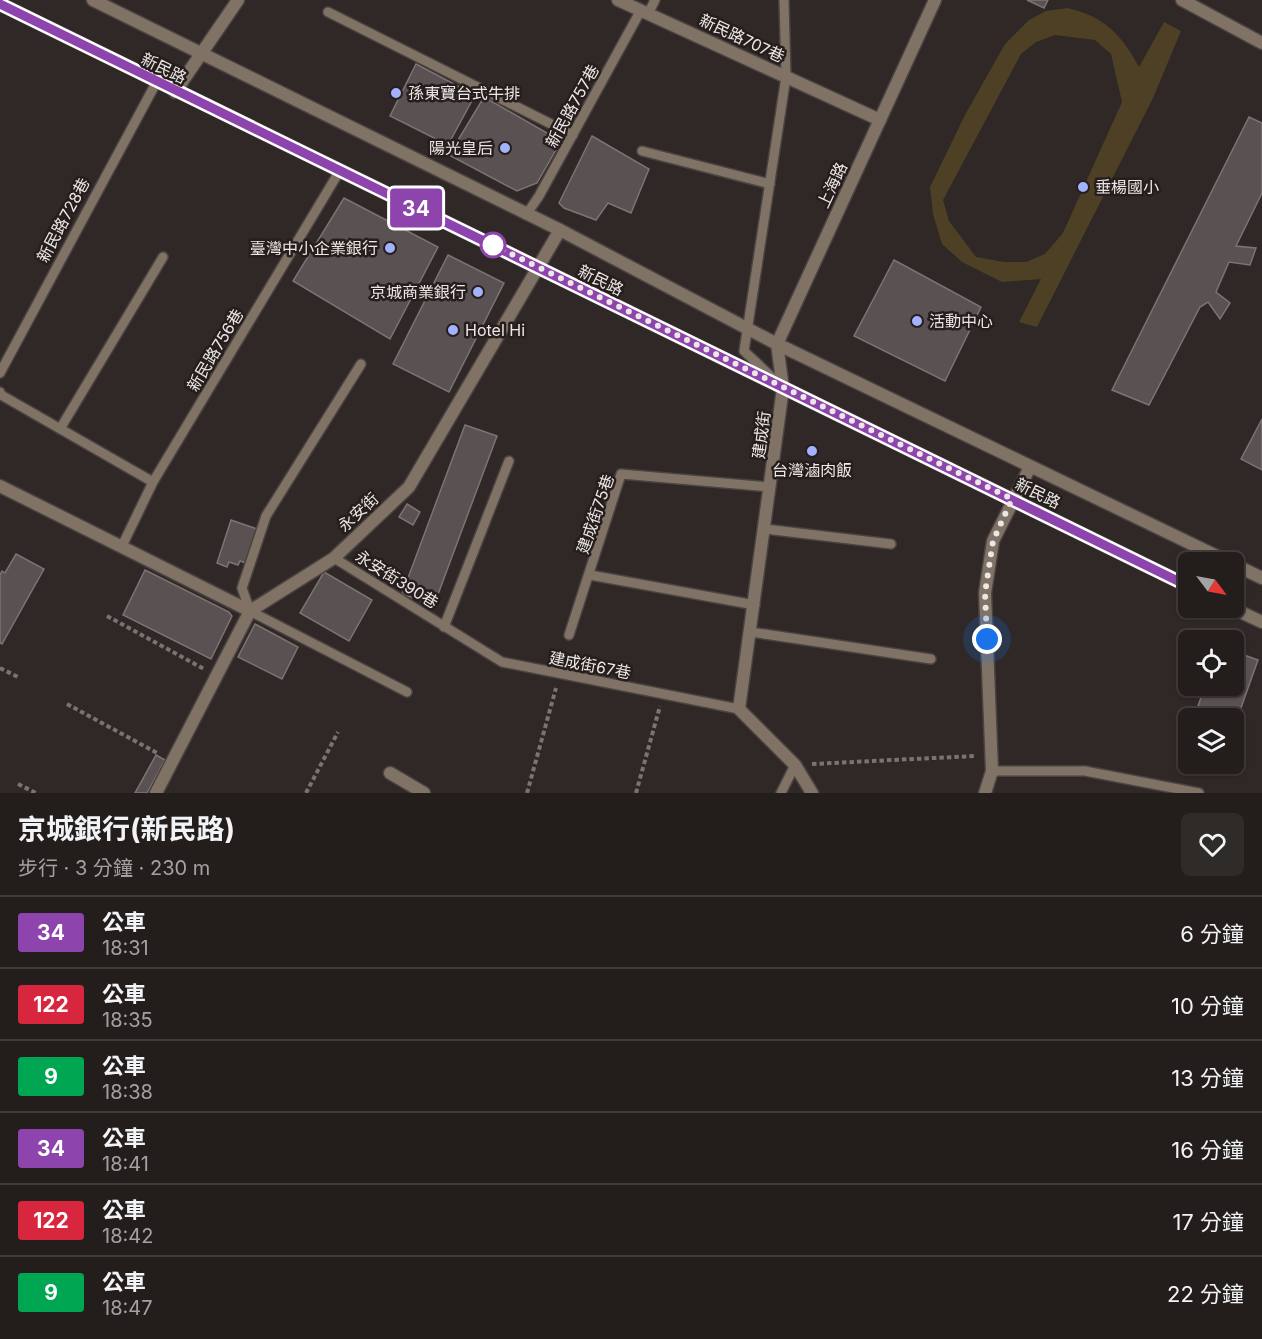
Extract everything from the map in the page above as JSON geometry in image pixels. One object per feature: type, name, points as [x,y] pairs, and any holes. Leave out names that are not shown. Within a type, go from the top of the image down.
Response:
[{"type":"street","name":"新民路","points":[[93,0],[560,231],[777,344],[1208,552]]},
{"type":"street","points":[[176,92],[238,0]]},
{"type":"street","name":"新民路707巷","points":[[618,0],[880,120]]},
{"type":"street","name":"上海路","points":[[777,344],[935,0]]},
{"type":"street","points":[[1182,0],[1262,43]]},
{"type":"street","name":"新民路","points":[[0,4],[1178,581]]},
{"type":"street","name":"永安街","points":[[250,611],[334,558],[409,487],[560,231]]},
{"type":"street","points":[[777,344],[783,388]]},
{"type":"street","name":"建成街","points":[[739,709],[783,388]]},
{"type":"street","points":[[985,793],[992,771],[985,593],[993,541],[1030,467]]},
{"type":"street","points":[[0,486],[250,611],[156,793]]},
{"type":"street","name":"新民路","points":[[1244,569],[1262,578]]},
{"type":"street","points":[[1244,614],[1262,622]]},
{"type":"street","points":[[739,709],[795,765],[812,793]]},
{"type":"street","points":[[390,773],[424,793]]},
{"type":"lane","name":"新民路757巷","points":[[526,215],[644,12],[655,0]]},
{"type":"lane","points":[[783,388],[744,351],[786,77],[784,0]]},
{"type":"lane","points":[[327,12],[573,135]]},
{"type":"lane","name":"新民路728巷","points":[[0,373],[156,82]]},
{"type":"lane","points":[[642,151],[770,184]]},
{"type":"lane","name":"新民路756巷","points":[[122,546],[153,482],[339,171]]},
{"type":"lane","points":[[60,429],[163,257]]},
{"type":"lane","points":[[361,364],[266,516],[242,588],[250,611],[407,692]]},
{"type":"lane","points":[[0,392],[1,395],[153,482]]},
{"type":"lane","points":[[444,627],[509,460]]},
{"type":"lane","name":"建成街75巷","points":[[569,635],[621,474],[770,487]]},
{"type":"lane","points":[[765,530],[891,544]]},
{"type":"lane","name":"永安街390巷","points":[[334,558],[444,627]]},
{"type":"lane","points":[[590,575],[755,605]]},
{"type":"lane","name":"建成街67巷","points":[[444,627],[502,662],[739,709]]},
{"type":"lane","points":[[751,632],[931,659]]},
{"type":"lane","points":[[781,793],[795,765]]},
{"type":"lane","points":[[992,771],[1085,771],[1199,793]]},
{"type":"path","points":[[107,616],[216,676]]},
{"type":"path","points":[[0,668],[20,678]]},
{"type":"path","points":[[527,793],[559,675]]},
{"type":"path","points":[[636,793],[663,694]]},
{"type":"path","points":[[68,704],[172,761]]},
{"type":"path","points":[[306,793],[338,732]]},
{"type":"path","points":[[795,765],[991,755]]},
{"type":"path","points":[[18,784],[36,793]]},
{"type":"shaded area","points":[[1067,8],[1102,22],[1119,36],[1139,67],[1164,22],[1181,31],[1153,98],[1037,327],[1019,322],[1041,279],[1002,282],[962,262],[942,244],[933,214],[930,187],[965,115],[1005,44],[1029,20],[1046,11]],"holes":[[[1055,35],[1095,40],[1111,54],[1122,102],[1063,233],[1045,254],[1026,262],[1004,262],[976,257],[949,221],[943,200],[1021,54],[1036,42]]]},
{"type":"building","points":[[1027,0],[1048,0],[1044,8]]},
{"type":"building","points":[[416,64],[475,95],[448,145],[390,116]]},
{"type":"building","name":"陽光皇后","points":[[484,97],[561,141],[537,183],[517,191],[449,155]]},
{"type":"building","points":[[1249,117],[1262,123],[1262,193],[1236,246],[1256,248],[1250,265],[1229,262],[1216,292],[1230,303],[1220,319],[1208,302],[1200,307],[1149,405],[1112,390]]},
{"type":"building","points":[[592,136],[649,169],[631,213],[608,203],[596,220],[564,208],[559,203]]},
{"type":"building","points":[[344,198],[438,247],[390,339],[293,281]]},
{"type":"building","points":[[448,255],[504,283],[449,392],[393,364]]},
{"type":"building","name":"活動中心","points":[[894,260],[981,307],[945,381],[854,336]]},
{"type":"building","points":[[1262,419],[1262,470],[1241,459]]},
{"type":"building","points":[[465,425],[497,436],[434,605],[402,594]]},
{"type":"building","points":[[407,504],[420,512],[413,525],[399,517]]},
{"type":"building","points":[[231,520],[257,529],[246,563],[240,561],[238,565],[229,562],[227,567],[217,563]]},
{"type":"building","points":[[16,554],[44,569],[2,644],[0,643],[0,575],[2,571],[5,573]]},
{"type":"building","points":[[145,570],[229,612],[232,616],[211,659],[123,615]]},
{"type":"building","points":[[324,572],[372,600],[349,641],[300,613]]},
{"type":"building","points":[[255,624],[298,647],[282,679],[238,657]]},
{"type":"building","points":[[1244,655],[1258,660],[1241,708],[1198,706],[1202,696],[1244,696]]},
{"type":"building","points":[[156,755],[165,760],[147,793],[135,793]]},
{"type":"bus line","name":"34","points":[[0,4],[1178,581]]},
{"type":"place","name":"孫東寶台式牛排","points":[[396,93]]},
{"type":"place","name":"陽光皇后","points":[[505,148]]},
{"type":"place","name":"垂楊國小","points":[[1083,187]]},
{"type":"place","name":"臺灣中小企業銀行","points":[[390,248]]},
{"type":"place","name":"京城商業銀行","points":[[478,292]]},
{"type":"place","name":"活動中心","points":[[917,321]]},
{"type":"place","name":"Hotel Hi","points":[[453,330]]},
{"type":"place","name":"台灣滷肉飯","points":[[812,451]]},
{"type":"route","points":[[493,245],[1012,499],[993,541],[985,593],[987,639]]}]
